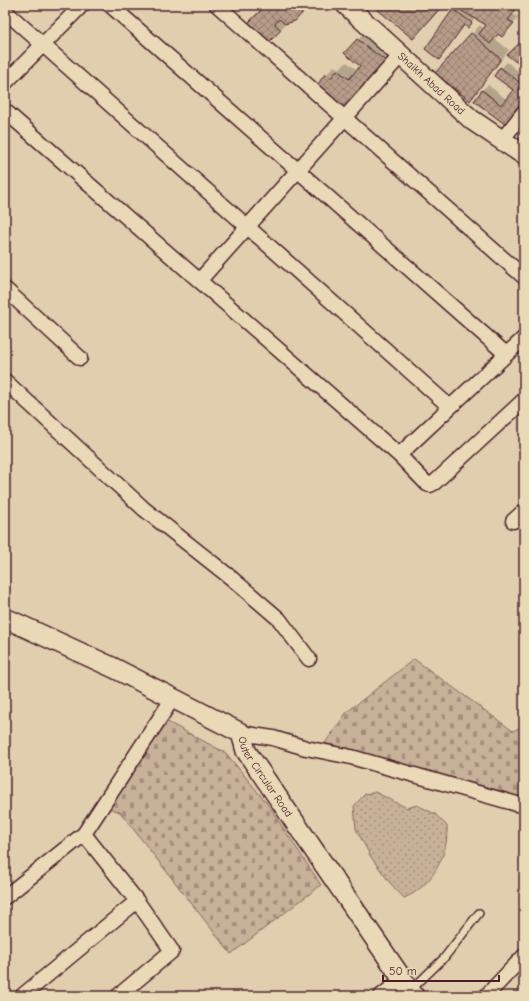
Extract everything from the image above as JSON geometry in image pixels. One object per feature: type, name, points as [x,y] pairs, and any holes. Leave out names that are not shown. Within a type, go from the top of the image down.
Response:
[{"type":"main road","name":"Shaikh Abad Road","points":[[346,5],[472,120],[524,155]]},
{"type":"main road","name":"Outer Circular Road","points":[[5,618],[114,668],[241,733],[246,751],[409,988]]},
{"type":"street","points":[[5,83],[82,5]]},
{"type":"street","points":[[110,5],[506,354]]},
{"type":"street","points":[[217,5],[524,277]]},
{"type":"street","points":[[5,11],[450,408]]},
{"type":"street","points":[[199,281],[400,55]]},
{"type":"street","points":[[5,111],[400,455],[430,485],[524,400]]},
{"type":"street","points":[[502,140],[524,112]]},
{"type":"street","points":[[5,289],[80,358]]},
{"type":"street","points":[[400,455],[524,338]]},
{"type":"street","points":[[5,381],[144,509],[230,577],[279,619],[309,659]]},
{"type":"street","points":[[513,521],[524,511]]},
{"type":"street","points":[[7,892],[84,834],[173,698]]},
{"type":"street","points":[[241,733],[273,738],[306,748],[351,757],[524,806]]},
{"type":"street","points":[[84,834],[137,901],[172,951],[118,996]]},
{"type":"street","points":[[22,996],[137,901]]},
{"type":"street","points":[[486,996],[524,956]]},
{"type":"street","points":[[381,996],[409,988]]},
{"type":"lane","points":[[409,988],[444,958],[479,914]]},
{"type":"green space","points":[[414,659],[513,731],[524,725],[524,798],[325,743],[347,712]]},
{"type":"green space","points":[[162,719],[226,753],[266,802],[321,885],[231,954],[120,812],[103,806]]},
{"type":"green space","points":[[375,792],[407,808],[417,805],[435,814],[447,826],[445,848],[437,868],[423,886],[404,898],[390,883],[371,857],[356,829],[354,806],[365,794]]},
{"type":"building","points":[[266,5],[306,5],[308,7],[295,21],[285,24],[279,19],[275,24],[281,30],[268,43],[247,24]]},
{"type":"building","points":[[372,5],[443,5],[413,39]]},
{"type":"building","points":[[456,5],[507,5],[515,11],[508,20],[514,23],[502,37],[498,34],[490,44],[479,34],[486,25],[455,7]]},
{"type":"building","points":[[453,9],[472,23],[468,28],[464,25],[439,60],[425,49]]},
{"type":"building","points":[[471,33],[501,59],[470,101],[435,73]]},
{"type":"building","points":[[357,39],[387,62],[344,114],[316,87],[325,74],[331,78],[337,70],[349,79],[360,66],[344,53]]},
{"type":"building","points":[[524,39],[524,68],[507,55]]},
{"type":"building","points":[[500,67],[524,86],[524,102],[506,125],[474,101],[482,90],[501,105],[513,90],[494,76]]}]
